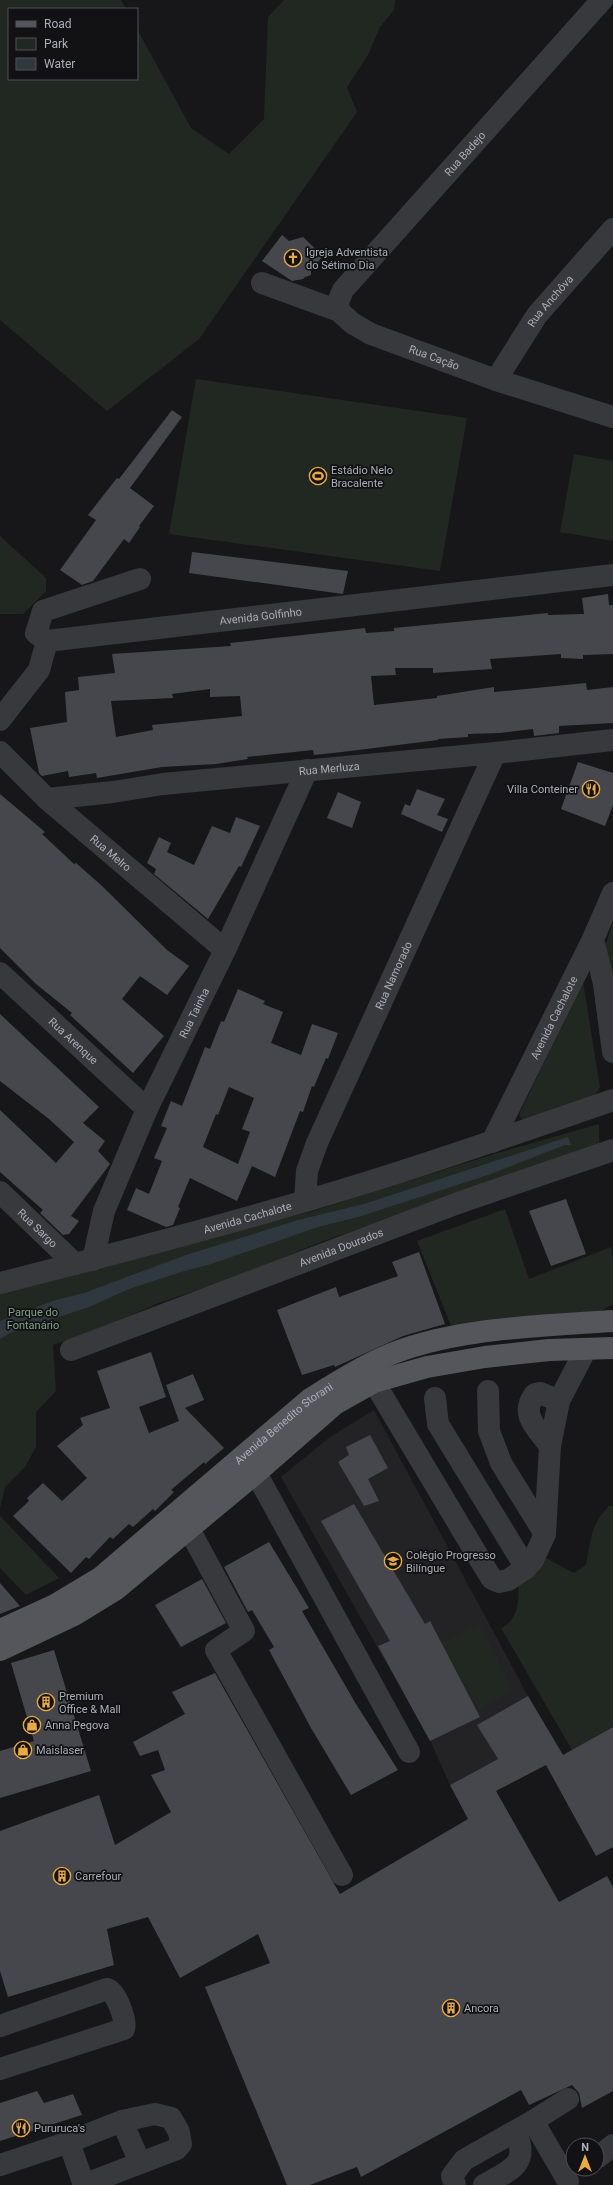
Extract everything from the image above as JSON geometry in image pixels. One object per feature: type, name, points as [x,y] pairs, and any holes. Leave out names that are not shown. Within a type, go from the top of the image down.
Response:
[{"type":"main road","name":"Avenida Benedito Storani","points":[[0,1630],[55,1605],[100,1578],[310,1399],[349,1375],[383,1357],[423,1344],[468,1334],[613,1321]]},
{"type":"main road","name":"Avenida Benedito Storani","points":[[0,1650],[76,1614],[115,1590],[256,1473],[334,1404],[374,1382],[428,1367],[485,1357],[613,1348]]},
{"type":"street","name":"Rua Badejo","points":[[339,312],[338,302],[343,290],[602,0]]},
{"type":"street","name":"Rua Anchôva","points":[[496,380],[537,315],[613,229]]},
{"type":"street","name":"Rua Cação","points":[[262,283],[339,312],[352,323],[372,334],[496,380],[613,417]]},
{"type":"street","name":"Avenida Golfinho","points":[[47,641],[613,575]]},
{"type":"street","points":[[0,720],[39,670],[47,641],[36,633],[43,611],[140,579]]},
{"type":"street","name":"Rua Merluza","points":[[47,799],[163,784],[495,753],[613,740]]},
{"type":"street","name":"Rua Melro","points":[[0,752],[47,799],[225,950]]},
{"type":"street","name":"Rua Namorado","points":[[305,1201],[307,1171],[317,1143],[495,753]]},
{"type":"street","name":"Rua Tainha","points":[[84,1262],[147,1109],[225,950],[306,770]]},
{"type":"street","name":"Avenida Cachalote","points":[[492,1142],[593,939],[613,893]]},
{"type":"street","points":[[593,939],[604,984],[613,1052]]},
{"type":"street","name":"Rua Arenque","points":[[0,973],[147,1109]]},
{"type":"street","name":"Avenida Cachalote","points":[[0,1283],[84,1262],[305,1201],[492,1142],[613,1100]]},
{"type":"street","name":"Avenida Dourados","points":[[71,1350],[458,1203],[613,1150]]},
{"type":"street","name":"Rua Sargo","points":[[0,1192],[84,1262]]},
{"type":"street","points":[[374,1382],[492,1579],[500,1582],[508,1580],[526,1568],[533,1560],[545,1534],[550,1446],[559,1401],[586,1349]]},
{"type":"street","points":[[488,1391],[489,1431],[501,1463],[545,1534]]},
{"type":"street","points":[[550,1446],[529,1418],[528,1406],[534,1394],[540,1393],[559,1401]]},
{"type":"street","points":[[435,1398],[438,1424],[526,1568]]},
{"type":"street","points":[[256,1473],[409,1752]]},
{"type":"street","points":[[189,1529],[244,1631],[216,1650],[342,1875]]},
{"type":"street","points":[[0,2069],[124,2028],[126,2021],[114,1993],[107,1990],[1,2024]]},
{"type":"street","points":[[456,2185],[452,2176],[464,2160],[568,2099]]},
{"type":"street","points":[[0,2165],[69,2142],[122,2121],[155,2114],[171,2118],[179,2132],[181,2144],[177,2149],[83,2185],[69,2142]]},
{"type":"street","points":[[122,2121],[140,2163]]},
{"type":"street","points":[[524,2126],[571,2178]]},
{"type":"street","points":[[484,2185],[516,2165],[522,2156],[521,2144],[524,2126]]},
{"type":"street","points":[[605,2152],[613,2145]]},
{"type":"shaded area","name":"Colégio Progresso Bilíngue","points":[[374,1410],[528,1696],[478,1725],[498,1759],[450,1785],[430,1740],[281,1477],[330,1437]]},
{"type":"green space","points":[[0,0],[121,0],[125,8],[8,8],[8,80],[138,80],[138,31],[191,128],[229,154],[264,119],[268,17],[284,0],[395,0],[394,10],[380,27],[368,55],[347,87],[357,112],[199,339],[107,411],[0,320]]},
{"type":"green space","name":"Estádio Nelo Bracalente","points":[[196,379],[467,418],[440,571],[169,534]]},
{"type":"green space","points":[[574,454],[613,461],[613,541],[560,532]]},
{"type":"green space","points":[[0,536],[46,578],[46,591],[23,614],[0,614]]},
{"type":"green space","points":[[613,922],[613,1009],[604,950]]},
{"type":"green space","points":[[583,982],[600,1087],[594,1097],[524,1121],[519,1115]]},
{"type":"green space","name":"Parque do Fontanário","points":[[599,1124],[599,1146],[318,1243],[240,1276],[161,1302],[106,1326],[53,1345],[56,1391],[36,1412],[36,1447],[25,1467],[5,1487],[0,1508],[0,1293],[313,1211],[494,1154]]},
{"type":"green space","points":[[505,1209],[529,1279],[611,1247],[613,1260],[613,1304],[596,1314],[452,1328],[417,1241]]},
{"type":"green space","points":[[609,1506],[613,1506],[613,1727],[572,1750],[501,1628],[509,1623],[517,1608],[518,1590],[516,1563],[540,1555],[574,1573],[586,1565],[592,1534],[598,1520]]},
{"type":"green space","points":[[0,1516],[59,1578],[26,1595],[0,1568]]},
{"type":"green space","points":[[479,1624],[514,1690],[479,1709],[441,1644]]},
{"type":"water","points":[[568,1137],[571,1145],[565,1145],[488,1175],[358,1217],[318,1227],[211,1264],[129,1289],[89,1307],[10,1333],[0,1339],[0,1321],[53,1301],[84,1293],[186,1255],[298,1220],[364,1204]]},
{"type":"building","name":"Igreja Adventista do Sétimo Dia","points":[[282,235],[289,241],[303,237],[323,256],[311,270],[311,275],[303,279],[292,281],[262,261]]},
{"type":"building","points":[[172,410],[182,417],[130,488],[154,506],[139,526],[140,527],[129,543],[124,539],[93,581],[82,585],[60,570],[96,520],[88,515],[117,478],[119,479]]},
{"type":"building","points":[[192,552],[348,571],[343,594],[189,573]]},
{"type":"building","points":[[608,594],[609,605],[613,605],[613,654],[583,655],[583,659],[561,658],[561,654],[490,659],[492,669],[433,673],[433,668],[395,668],[396,675],[371,676],[374,705],[437,698],[437,696],[494,687],[494,692],[586,683],[587,690],[613,687],[613,723],[559,726],[559,733],[534,736],[533,729],[499,733],[468,734],[468,737],[438,739],[314,755],[313,750],[247,757],[248,759],[216,764],[162,767],[97,778],[96,773],[69,777],[68,771],[42,776],[39,773],[30,728],[67,722],[65,692],[79,690],[78,677],[115,673],[112,654],[231,646],[230,643],[365,628],[366,633],[394,631],[394,628],[548,613],[548,615],[584,614],[582,598]],"holes":[[[210,689],[210,697],[240,696],[242,716],[152,725],[153,730],[116,737],[111,701],[173,698],[172,694]]]},
{"type":"building","name":"Villa Conteiner","points":[[578,762],[613,773],[613,805],[605,826],[561,809]]},
{"type":"building","points":[[417,789],[445,799],[437,815],[448,819],[442,832],[401,814],[405,804],[410,806]]},
{"type":"building","points":[[338,792],[361,802],[352,828],[327,818]]},
{"type":"building","points":[[0,794],[45,832],[42,834],[74,864],[76,863],[102,886],[167,950],[189,966],[167,995],[140,976],[122,999],[164,1036],[133,1073],[70,1015],[72,1013],[36,984],[0,948]]},
{"type":"building","points":[[236,817],[260,826],[241,867],[239,866],[208,919],[154,874],[156,869],[147,863],[159,837],[171,843],[167,852],[194,865],[212,826],[230,833]]},
{"type":"building","points":[[238,989],[265,1001],[263,1004],[283,1012],[271,1043],[301,1055],[312,1024],[338,1033],[328,1059],[326,1058],[314,1087],[312,1086],[303,1112],[300,1111],[275,1177],[252,1166],[237,1201],[190,1178],[178,1207],[180,1208],[173,1225],[166,1227],[127,1210],[136,1188],[149,1194],[162,1161],[154,1158],[167,1128],[161,1126],[171,1101],[182,1106],[205,1047],[210,1049],[221,1021],[224,1022]],"holes":[[[229,1087],[254,1098],[242,1129],[250,1132],[238,1164],[203,1147]]]},
{"type":"building","points":[[0,1014],[99,1107],[83,1123],[105,1141],[98,1151],[110,1164],[71,1216],[79,1221],[69,1234],[63,1235],[40,1213],[43,1210],[0,1172],[0,1110],[56,1163],[74,1142],[49,1119],[0,1081]]},
{"type":"building","points":[[566,1199],[586,1254],[551,1266],[529,1211]]},
{"type":"building","points":[[419,1252],[445,1324],[403,1336],[335,1367],[334,1365],[302,1375],[277,1310],[336,1287],[339,1297],[398,1276],[392,1262]]},
{"type":"building","points":[[151,1352],[166,1397],[139,1407],[149,1433],[179,1421],[166,1385],[193,1374],[204,1400],[185,1408],[224,1448],[205,1464],[204,1462],[171,1490],[174,1492],[155,1511],[153,1509],[133,1527],[129,1524],[113,1539],[110,1537],[89,1559],[86,1557],[71,1573],[13,1516],[29,1501],[27,1498],[43,1483],[62,1501],[87,1478],[57,1446],[83,1425],[80,1418],[110,1408],[97,1371]]},
{"type":"building","points":[[370,1435],[388,1468],[368,1479],[379,1501],[364,1506],[338,1462],[349,1455],[346,1447]]},
{"type":"building","points":[[354,1504],[425,1624],[430,1621],[480,1717],[430,1741],[378,1646],[390,1641],[321,1521]]},
{"type":"building","points":[[269,1542],[309,1608],[302,1611],[356,1704],[398,1770],[351,1795],[311,1728],[269,1650],[274,1647],[252,1610],[248,1612],[224,1567]]},
{"type":"building","points":[[202,1579],[226,1623],[181,1647],[155,1605]]},
{"type":"building","points":[[0,1583],[20,1606],[0,1614]]},
{"type":"building","name":"Premium Office & Mall","points":[[54,1650],[91,1771],[0,1798],[0,1751],[34,1741],[11,1663]]},
{"type":"building","points":[[215,1673],[340,1894],[468,1819],[450,1785],[498,1759],[477,1725],[528,1696],[563,1755],[613,1727],[613,1847],[596,1856],[546,1765],[496,1791],[559,1902],[607,1876],[613,1887],[613,2091],[582,2108],[579,2093],[572,2085],[529,2105],[521,2090],[361,2177],[357,2167],[310,2185],[287,2185],[205,1987],[270,1963],[258,1934],[180,1978],[148,1917],[107,1929],[114,1965],[8,1997],[0,1971],[0,1831],[99,1795],[115,1845],[171,1812],[151,1775],[165,1770],[158,1750],[140,1756],[133,1742],[185,1714],[172,1692]]},
{"type":"building","name":"Pururuca's","points":[[37,2091],[44,2103],[73,2094],[82,2115],[0,2141],[0,2103]]},
{"type":"place","name":"Igreja Adventista do Sétimo Dia","points":[[293,258]]},
{"type":"place","name":"Estádio Nelo Bracalente","points":[[318,476]]},
{"type":"place","name":"Villa Conteiner","points":[[591,789]]},
{"type":"place","name":"Colégio Progresso Bilíngue","points":[[393,1561]]},
{"type":"place","name":"Premium Office & Mall","points":[[46,1702]]},
{"type":"place","name":"Anna Pegova","points":[[32,1725]]},
{"type":"place","name":"Maislaser","points":[[23,1750]]},
{"type":"place","name":"Carrefour","points":[[62,1876]]},
{"type":"place","name":"Ancora","points":[[451,2008]]},
{"type":"place","name":"Pururuca's","points":[[21,2128]]}]
